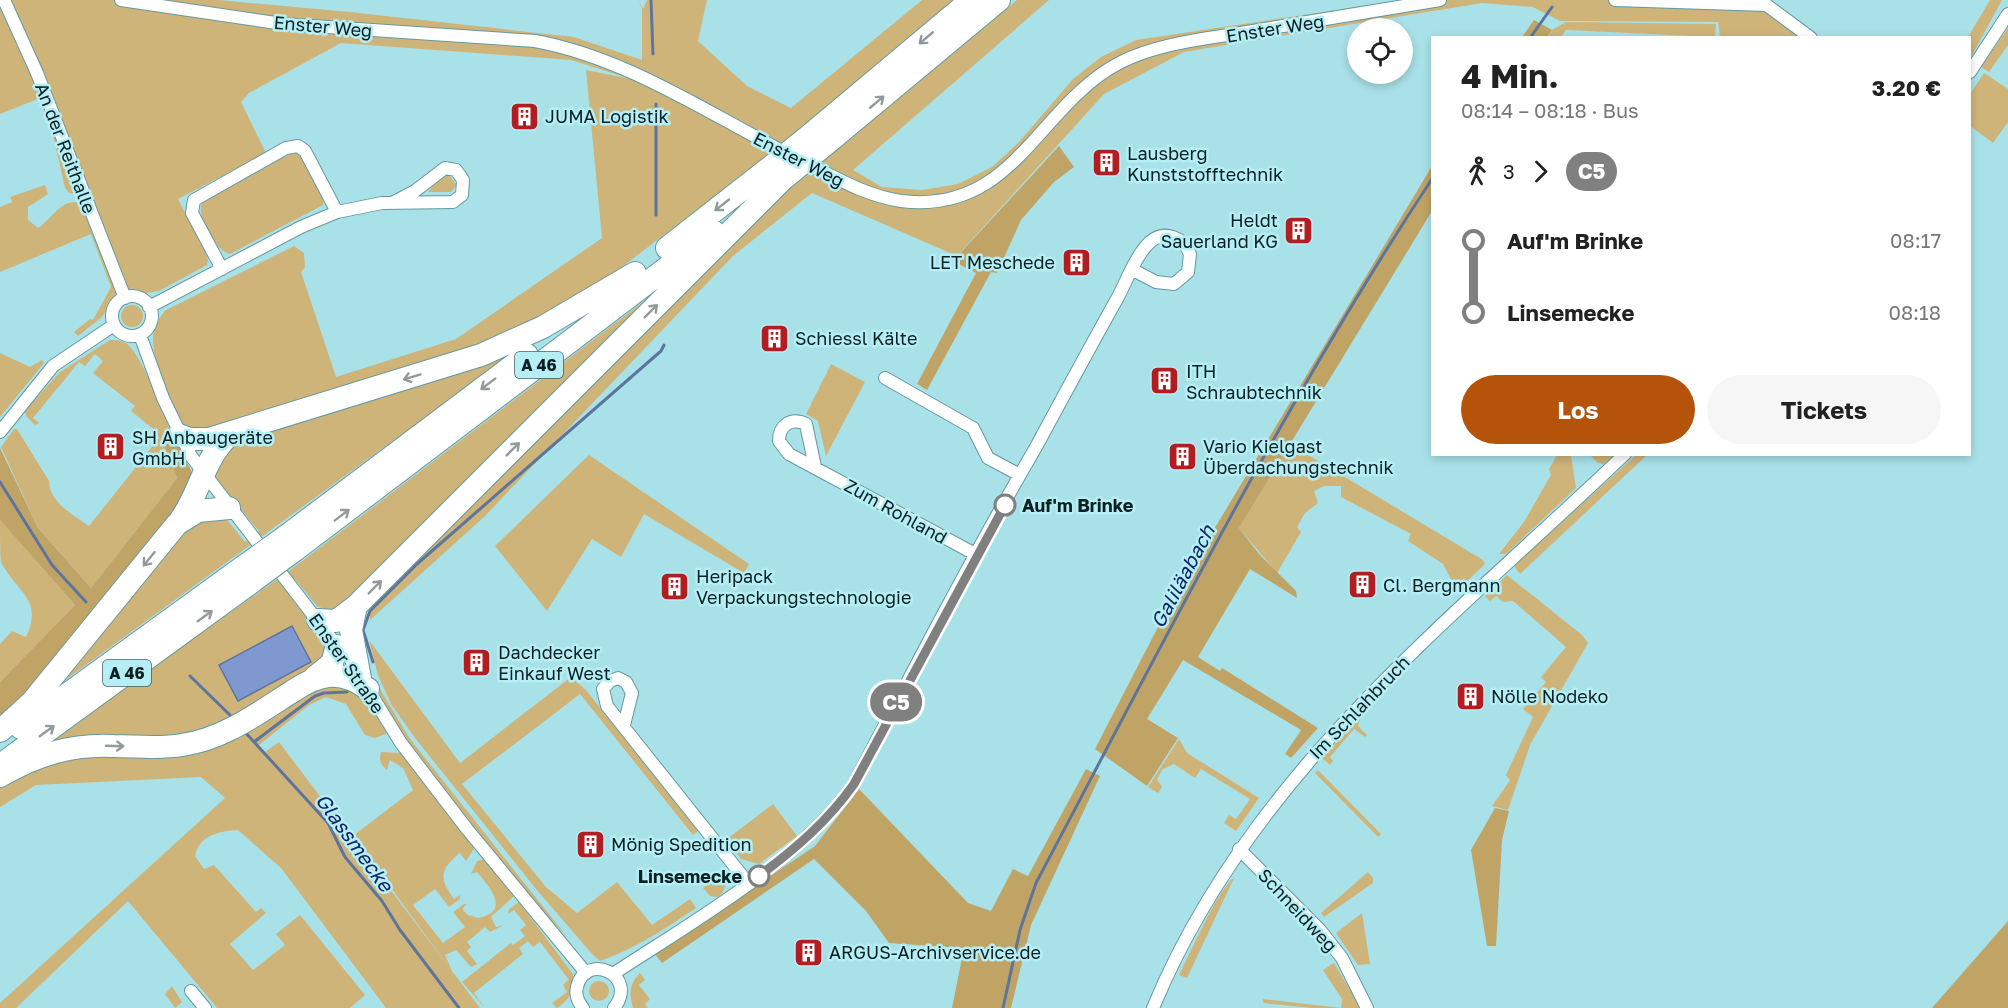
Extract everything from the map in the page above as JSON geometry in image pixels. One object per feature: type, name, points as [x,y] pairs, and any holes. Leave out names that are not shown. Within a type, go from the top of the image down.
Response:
[{"type":"highway","name":"A 46","points":[[824,135],[971,0]]},
{"type":"highway","name":"A 46","points":[[0,765],[775,174],[999,0]]},
{"type":"highway","name":"A 46","points":[[290,543],[635,273],[775,174]]},
{"type":"highway","points":[[318,620],[339,620],[356,606],[775,174]]},
{"type":"highway","points":[[180,435],[202,440],[234,432],[489,352],[552,322],[635,273]]},
{"type":"highway","points":[[0,731],[32,702],[177,524],[193,502],[218,446],[234,432]]},
{"type":"highway","points":[[177,524],[198,511],[229,508]]},
{"type":"highway","name":"A 46","points":[[0,743],[248,574]]},
{"type":"highway","points":[[356,606],[351,630],[364,684]]},
{"type":"highway","points":[[0,776],[26,761],[58,750],[97,746],[182,746],[209,739],[242,723],[315,677],[332,663],[337,646]]},
{"type":"highway","points":[[315,677],[331,675],[347,677],[364,684]]},
{"type":"street","name":"An der Reithalle","points":[[4,0],[37,74],[125,298]]},
{"type":"street","name":"Enster Weg","points":[[121,0],[283,24],[535,41],[568,47],[654,83],[765,143],[864,192],[897,200],[920,202],[957,196],[988,183],[1022,156],[1076,94],[1104,72],[1138,54],[1185,43],[1440,0]]},
{"type":"street","points":[[1615,0],[1763,3],[1808,36]]},
{"type":"street","points":[[1971,70],[2008,14]]},
{"type":"street","points":[[222,269],[192,213],[194,200],[286,148],[298,147],[305,151],[337,212]]},
{"type":"street","points":[[149,307],[300,227],[337,212],[372,204],[394,202],[453,202],[462,195],[464,180],[456,170],[445,168],[415,191],[394,202]]},
{"type":"street","points":[[613,974],[748,884],[797,846],[831,814],[847,794],[1020,475],[1133,270],[1149,243],[1160,236],[1180,239],[1191,254],[1188,272],[1174,284],[1156,282],[1133,270]]},
{"type":"street","points":[[125,298],[140,298],[149,307],[150,325],[140,335],[126,336],[114,325],[114,308],[125,298]]},
{"type":"street","points":[[0,432],[53,366],[114,325]]},
{"type":"street","name":"Enster Straße","points":[[140,335],[180,435],[204,476],[318,620],[402,742],[460,820],[586,973]]},
{"type":"street","points":[[885,378],[973,428],[988,458],[1020,475]]},
{"type":"street","name":"Im Schlahbruch","points":[[1153,1008],[1182,943],[1208,896],[1239,849],[1298,772],[1385,678],[1622,456]]},
{"type":"street","name":"Zum Rohland","points":[[815,467],[977,555]]},
{"type":"street","points":[[624,725],[748,884]]},
{"type":"street","name":"Schneidweg","points":[[1239,849],[1320,930],[1342,958],[1368,1008]]},
{"type":"street","points":[[579,1007],[576,991],[580,978],[586,973],[603,969],[613,974],[621,991],[614,1008]]},
{"type":"street","points":[[191,991],[205,1008]]},
{"type":"shaded area","points":[[8,0],[218,0],[350,12],[574,37],[642,60],[642,9],[638,0],[643,9],[647,0],[707,0],[698,41],[747,86],[791,108],[922,0],[953,0],[797,133],[605,280],[554,312],[482,346],[209,434],[182,425],[159,370],[153,335],[157,323],[166,310],[294,246],[304,253],[305,267],[301,272],[336,377],[456,339],[602,238],[586,70],[631,79],[571,60],[341,43],[249,93],[241,102],[266,153],[178,199],[205,251],[207,265],[159,291],[146,293],[128,289]]},
{"type":"shaded area","points":[[1017,0],[1049,0],[853,170],[882,187],[922,190],[958,184],[992,167],[1019,142],[1073,79],[1101,57],[1136,40],[1403,0],[1757,0],[1772,17],[1799,36],[1720,36],[1718,22],[1560,21],[1533,7],[1482,3],[1391,18],[1347,18],[1347,25],[1184,52],[1104,94],[957,256],[812,193],[733,256],[484,517],[370,620],[370,600],[749,222]]},
{"type":"shaded area","points":[[1990,0],[2002,0],[1971,57],[1971,36],[1969,36]]},
{"type":"shaded area","points":[[0,2],[31,66],[38,99],[0,114]]},
{"type":"shaded area","points":[[1534,20],[1552,30],[1548,36],[1523,36]]},
{"type":"shaded area","points":[[1566,22],[1716,24],[1715,36],[1566,30],[1562,36],[1548,36],[1552,30]]},
{"type":"shaded area","points":[[2008,28],[2008,45],[1989,72],[1981,67]]},
{"type":"shaded area","points":[[1984,73],[2008,89],[2008,122],[1993,143],[1971,127],[1971,92]]},
{"type":"shaded area","points":[[50,122],[78,191],[76,194],[69,193],[65,188]]},
{"type":"shaded area","points":[[1059,146],[1074,167],[1054,182],[1021,220],[997,273],[991,272],[927,390],[917,384],[976,273],[953,261]]},
{"type":"shaded area","points":[[293,152],[301,155],[324,199],[323,205],[230,254],[224,252],[208,233],[202,216],[202,203]]},
{"type":"shaded area","points":[[1431,168],[1431,213],[1239,528],[1259,554],[1296,591],[1297,598],[1250,569],[1198,657],[1220,671],[1222,668],[1318,728],[1291,758],[1285,754],[1301,730],[1183,660],[1147,719],[1178,738],[1147,786],[1095,749],[1174,596]]},
{"type":"shaded area","points":[[449,175],[456,185],[451,192],[428,192],[440,177]]},
{"type":"shaded area","points":[[45,185],[48,194],[28,207],[28,220],[38,228],[63,205],[75,202],[83,204],[118,290],[102,317],[78,336],[74,332],[90,319],[93,320],[111,287],[91,234],[0,272],[0,207],[12,202],[10,197]]},
{"type":"shaded area","points":[[668,283],[338,615],[317,606],[295,579],[285,586],[328,642],[327,661],[251,708],[203,730],[143,742],[39,747],[289,571]]},
{"type":"shaded area","points":[[132,305],[140,308],[143,316],[140,324],[132,327],[124,324],[121,316],[124,308]]},
{"type":"shaded area","points":[[535,337],[42,697],[181,528],[205,513],[224,516],[245,542],[259,531],[214,477],[226,445]]},
{"type":"shaded area","points":[[110,340],[127,344],[148,377],[172,434],[161,438],[177,478],[91,588],[38,528],[1,447],[14,429],[17,429],[49,481],[50,489],[57,502],[89,526],[159,438],[157,432],[131,411],[135,406],[93,373],[103,361],[95,354],[85,366],[79,362],[33,418],[39,423],[35,425],[26,416],[25,411],[60,372]]},
{"type":"shaded area","points":[[0,353],[30,367],[42,360],[44,363],[0,417]]},
{"type":"shaded area","points":[[831,364],[865,382],[826,456],[818,421],[806,414]]},
{"type":"shaded area","points":[[172,434],[196,480],[185,506],[0,722],[0,682],[75,605],[0,520],[0,448],[38,528],[91,588],[177,478],[161,438]]},
{"type":"shaded area","points":[[1290,444],[1483,560],[1485,564],[1460,588],[1455,587],[1443,564],[1408,541],[1411,534],[1341,497],[1341,486],[1324,486],[1314,491],[1318,503],[1305,513],[1297,527],[1301,532],[1277,573],[1239,528]]},
{"type":"shaded area","points":[[589,455],[749,564],[744,573],[644,514],[621,557],[592,539],[547,611],[495,546]]},
{"type":"shaded area","points":[[1556,456],[1571,456],[1576,488],[1506,554],[1499,554],[1524,522],[1551,475],[1549,469]]},
{"type":"shaded area","points":[[1591,456],[1613,456],[1604,464],[1598,463]]},
{"type":"shaded area","points":[[1635,456],[1646,456],[1520,574],[1514,566]]},
{"type":"shaded area","points":[[0,520],[75,605],[0,682],[0,644],[12,631],[26,637],[32,613],[26,596],[1,562]]},
{"type":"shaded area","points":[[1507,575],[1582,635],[1588,643],[1530,745],[1508,810],[1492,806],[1510,780],[1506,775],[1533,717],[1523,709],[1546,682],[1541,677],[1566,647],[1513,601],[1503,602],[1496,596],[1490,601],[1485,596]]},
{"type":"shaded area","points":[[369,640],[460,763],[571,677],[586,690],[698,831],[693,835],[580,694],[462,784],[546,887],[577,913],[617,882],[652,925],[690,899],[696,908],[638,944],[600,961],[536,889],[415,738],[391,704],[378,675]]},
{"type":"shaded area","points":[[324,682],[365,693],[387,730],[386,734],[375,738],[365,735],[346,704],[326,697],[309,705],[259,745],[265,752],[279,742],[451,970],[353,836],[413,790],[403,768],[390,760],[387,770],[383,766],[380,760],[381,752],[400,753],[407,759],[475,847],[466,861],[460,853],[445,869],[446,885],[454,899],[460,895],[460,899],[449,907],[435,889],[413,905],[443,943],[465,927],[453,912],[464,904],[467,904],[462,909],[468,915],[478,918],[494,910],[496,904],[492,891],[477,872],[471,874],[477,861],[485,859],[514,896],[491,917],[496,927],[504,925],[490,932],[485,927],[467,942],[471,947],[467,951],[477,964],[471,967],[456,950],[445,955],[452,971],[480,1008],[386,1008],[281,868],[238,830],[218,833],[206,839],[197,849],[195,856],[204,869],[214,865],[256,912],[261,908],[266,913],[230,944],[253,970],[285,945],[276,934],[300,915],[365,995],[350,1008],[217,1008],[128,901],[16,1008],[0,1008],[0,1003],[225,798],[201,777],[36,785],[0,807],[0,782],[55,758],[169,757]]},
{"type":"shaded area","points":[[377,684],[410,739],[568,938],[518,882],[431,773],[395,722],[375,685]]},
{"type":"shaded area","points":[[1361,717],[1358,726],[1367,735],[1365,737],[1354,729],[1330,757],[1333,761],[1330,765],[1322,758]]},
{"type":"shaded area","points":[[1179,739],[1187,753],[1259,798],[1236,831],[1224,823],[1229,815],[1236,819],[1250,799],[1201,769],[1195,778],[1174,764],[1163,769],[1157,779],[1162,787],[1158,793],[1148,787]]},
{"type":"shaded area","points":[[1086,769],[1100,776],[1031,925],[1011,1008],[952,1008],[964,948],[889,943],[866,911],[814,859],[662,963],[655,954],[815,846],[859,789],[968,903],[991,911],[1013,869],[1028,876]]},
{"type":"shaded area","points":[[1318,770],[1381,834],[1378,837],[1315,773]]},
{"type":"shaded area","points":[[773,804],[797,836],[759,864],[741,859],[727,839]]},
{"type":"shaded area","points":[[1495,808],[1509,811],[1502,840],[1496,946],[1487,946],[1471,850]]},
{"type":"shaded area","points":[[726,871],[725,889],[718,897],[710,896],[703,888]]},
{"type":"shaded area","points":[[1368,872],[1373,878],[1373,883],[1324,917],[1321,913]]},
{"type":"shaded area","points":[[1234,878],[1187,978],[1179,975],[1220,894]]},
{"type":"shaded area","points":[[519,902],[573,974],[571,994],[557,1008],[552,1003],[567,992],[563,985],[569,980],[540,942],[533,947],[528,941],[519,948],[523,954],[474,993],[485,1008],[462,982],[511,943],[513,945],[525,936],[520,930],[526,925],[514,910],[508,914],[509,909]]},
{"type":"shaded area","points":[[1362,913],[1370,964],[1358,965],[1336,933]]},
{"type":"shaded area","points":[[2008,921],[2008,1008],[1932,1008]]},
{"type":"shaded area","points":[[1334,963],[1361,1008],[1341,1008],[1342,999],[1323,970]]},
{"type":"shaded area","points":[[640,973],[645,980],[639,985],[650,999],[645,1004],[648,1008],[633,1008],[632,985]]},
{"type":"shaded area","points":[[599,981],[606,984],[609,991],[606,998],[599,1001],[592,998],[589,991],[592,984]]},
{"type":"shaded area","points":[[172,986],[182,1002],[175,1008],[165,994]]},
{"type":"shaded area","points":[[1263,999],[1341,1008],[1263,1003]]},
{"type":"water","points":[[292,626],[311,662],[238,701],[219,665]]},
{"type":"waterway","points":[[651,0],[653,54]]},
{"type":"waterway","name":"Galiläabach","points":[[1531,36],[1552,7]]},
{"type":"waterway","points":[[656,104],[656,215]]},
{"type":"waterway","name":"Galiläabach","points":[[1003,1008],[1020,930],[1036,883],[1177,615],[1274,438],[1377,264],[1431,181]]},
{"type":"waterway","points":[[373,662],[363,630],[370,611],[417,564],[661,351],[664,345]]},
{"type":"waterway","name":"Glassmecke","points":[[0,482],[52,565],[86,602]]},
{"type":"waterway","name":"Glassmecke","points":[[190,676],[234,719]]},
{"type":"waterway","points":[[254,742],[315,696],[324,693],[347,692]]},
{"type":"waterway","name":"Glassmecke","points":[[244,731],[328,823],[345,857],[382,901],[400,930],[459,1008]]},
{"type":"bus line","name":"C5","points":[[759,876],[797,846],[831,814],[854,784],[910,675],[1005,505]]},
{"type":"place","name":"JUMA Logistik","points":[[524,116]]},
{"type":"place","name":"Lausberg Kunststofftechnik","points":[[1106,163]]},
{"type":"place","name":"Heldt Sauerland KG","points":[[1299,230]]},
{"type":"place","name":"LET Meschede","points":[[1076,262]]},
{"type":"place","name":"Schiessl Kälte","points":[[774,338]]},
{"type":"place","name":"ITH Schraubtechnik","points":[[1165,381]]},
{"type":"place","name":"SH Anbaugeräte GmbH","points":[[111,447]]},
{"type":"place","name":"Vario Kielgast Überdachungstechnik","points":[[1182,456]]},
{"type":"place","name":"Auf'm Brinke","points":[[1005,505]]},
{"type":"place","name":"Cl. Bergmann","points":[[1362,585]]},
{"type":"place","name":"Heripack Verpackungstechnologie","points":[[675,586]]},
{"type":"place","name":"Dachdecker Einkauf West","points":[[477,662]]},
{"type":"place","name":"Nölle Nodeko","points":[[1470,696]]},
{"type":"place","name":"Mönig Spedition","points":[[590,844]]},
{"type":"place","name":"Linsemecke","points":[[759,876]]},
{"type":"place","name":"ARGUS-Archivservice.de","points":[[808,952]]}]
